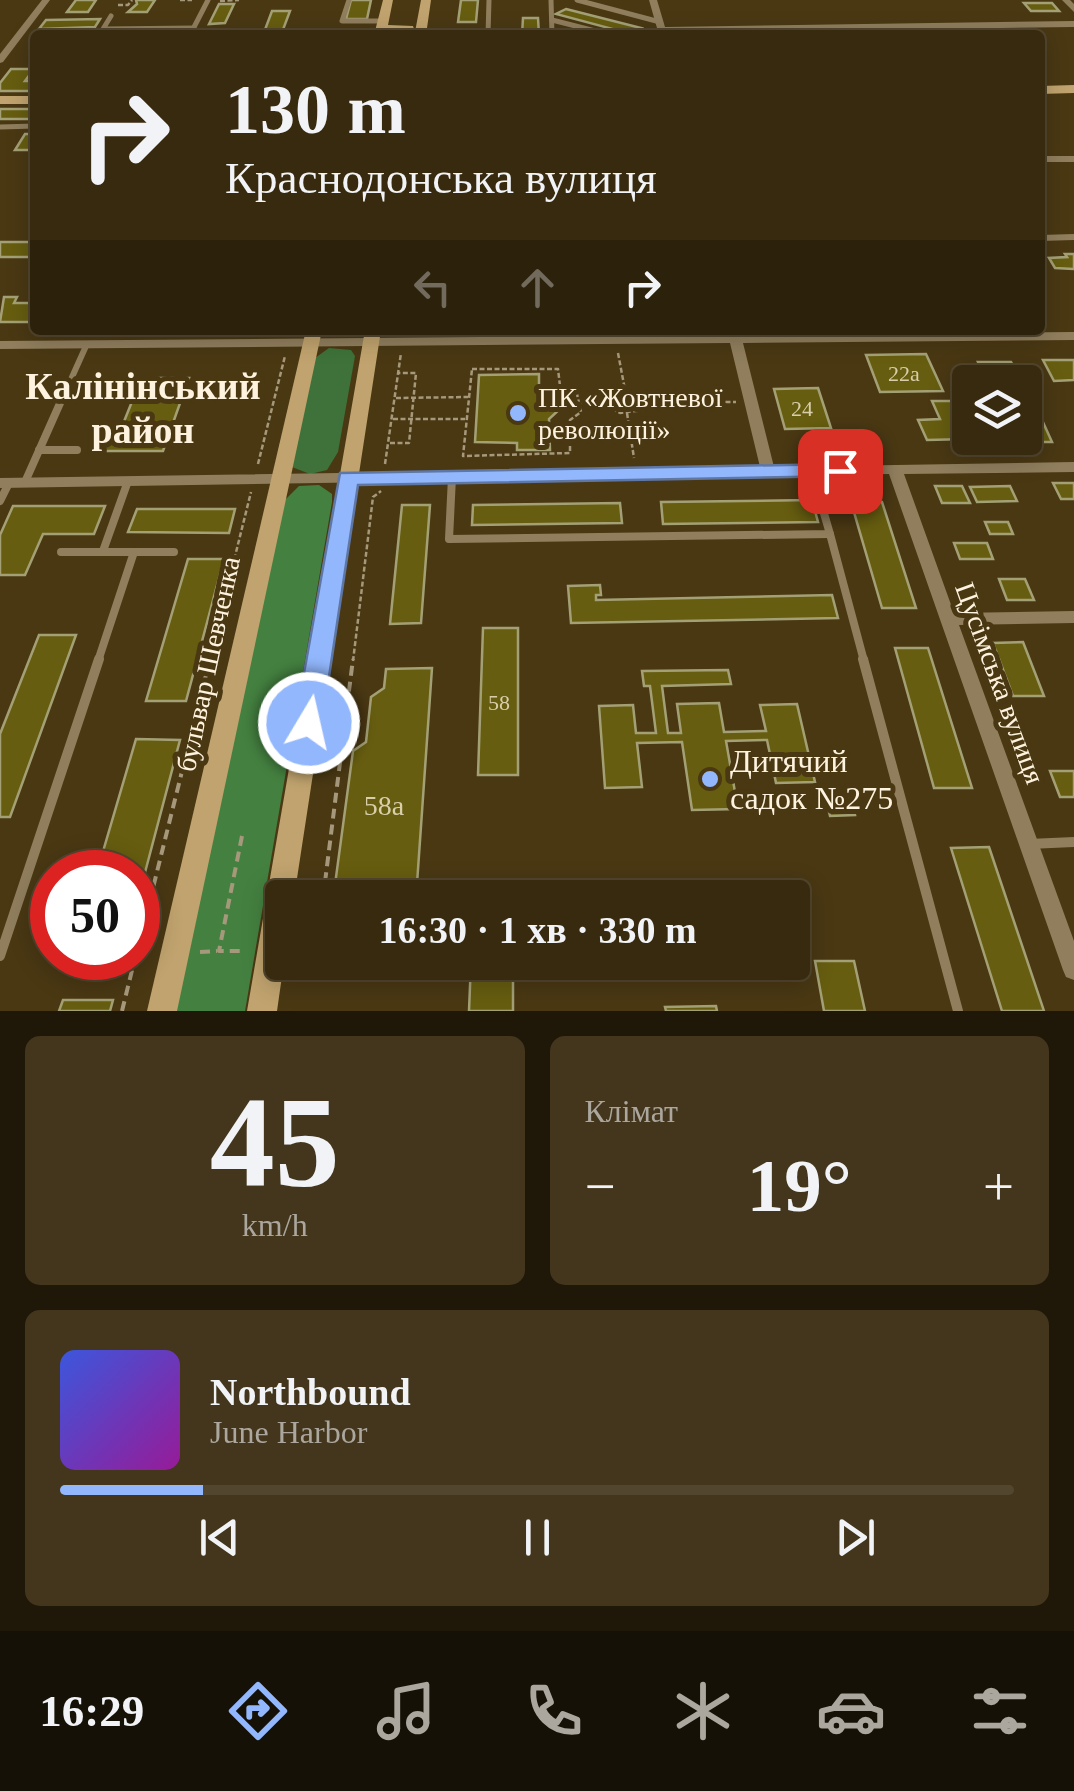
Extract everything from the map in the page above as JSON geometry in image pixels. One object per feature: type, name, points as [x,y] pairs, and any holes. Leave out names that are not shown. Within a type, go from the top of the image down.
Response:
[{"type":"main road","points":[[381,30],[388,0]]},
{"type":"main road","points":[[421,30],[426,0]]},
{"type":"main road","points":[[1045,90],[1074,90]]},
{"type":"main road","points":[[0,100],[30,100]]},
{"type":"main road","name":"бульвар Шевченка","points":[[162,1011],[313,337]]},
{"type":"main road","points":[[262,1011],[372,337]]},
{"type":"street","points":[[0,60],[46,0]]},
{"type":"street","points":[[653,0],[661,29],[1074,24]]},
{"type":"street","points":[[1066,0],[1074,9]]},
{"type":"street","points":[[1045,159],[1074,159]]},
{"type":"street","points":[[1045,238],[1074,237]]},
{"type":"street","points":[[734,335],[768,472]]},
{"type":"street","points":[[0,345],[86,346],[313,337],[372,337],[402,344],[734,335],[1074,336]]},
{"type":"street","points":[[11,483],[1074,467]]},
{"type":"street","name":"Цусімська вулиця","points":[[895,470],[1074,970]]},
{"type":"street","points":[[948,619],[1074,617]]},
{"type":"lane","points":[[193,30],[208,0]]},
{"type":"lane","points":[[349,0],[342,21],[383,21]]},
{"type":"lane","points":[[488,30],[489,0]]},
{"type":"lane","points":[[551,0],[552,30]]},
{"type":"lane","points":[[577,0],[661,29]]},
{"type":"lane","points":[[111,16],[103,29],[148,30]]},
{"type":"lane","points":[[552,20],[591,30]]},
{"type":"lane","points":[[0,127],[30,126]]},
{"type":"lane","points":[[0,501],[39,450],[86,346]]},
{"type":"lane","points":[[68,386],[104,386]]},
{"type":"lane","points":[[39,450],[77,450]]},
{"type":"lane","points":[[812,472],[958,1011]]},
{"type":"lane","points":[[452,477],[449,539],[830,534]]},
{"type":"lane","points":[[103,551],[128,481]]},
{"type":"lane","points":[[60,552],[174,552]]},
{"type":"lane","points":[[0,956],[134,552]]},
{"type":"lane","points":[[1029,844],[1074,842]]},
{"type":"path","points":[[118,5],[128,6],[132,0]]},
{"type":"path","points":[[208,0],[238,0]]},
{"type":"path","points":[[616,341],[625,391]]},
{"type":"path","points":[[325,880],[373,497],[382,490],[402,344]]},
{"type":"path","points":[[160,859],[285,355]]},
{"type":"path","points":[[472,369],[558,369],[560,386],[577,394],[579,403],[581,412],[570,420],[570,453],[463,456],[472,369]]},
{"type":"path","points":[[388,443],[409,443],[416,373],[398,373]]},
{"type":"path","points":[[616,391],[625,391],[642,398],[643,410],[627,413],[610,408],[616,391]]},
{"type":"path","points":[[394,398],[468,398]]},
{"type":"path","points":[[579,403],[609,402]]},
{"type":"path","points":[[642,403],[750,402]]},
{"type":"path","points":[[627,413],[636,474]]},
{"type":"path","points":[[391,419],[466,419]]},
{"type":"path","points":[[219,952],[242,836]]},
{"type":"path","points":[[194,952],[246,951]]},
{"type":"path","points":[[122,1011],[130,980]]},
{"type":"green space","points":[[329,348],[351,350],[355,356],[338,452],[327,470],[310,474],[292,467],[315,358]]},
{"type":"green space","points":[[319,485],[332,494],[332,502],[245,1011],[172,1011],[285,500],[299,486]]},
{"type":"building","points":[[76,0],[96,0],[88,12],[67,12]]},
{"type":"building","points":[[136,0],[155,0],[147,12],[128,12],[137,4]]},
{"type":"building","points":[[351,0],[371,0],[367,19],[346,19]]},
{"type":"building","points":[[461,0],[478,0],[476,22],[458,22]]},
{"type":"building","points":[[1024,3],[1052,3],[1059,11],[1031,11]]},
{"type":"building","points":[[219,4],[234,4],[225,23],[209,24]]},
{"type":"building","points":[[566,9],[641,28],[616,30],[556,14]]},
{"type":"building","points":[[272,11],[290,11],[283,30],[265,30]]},
{"type":"building","points":[[523,18],[538,18],[539,30],[522,30]]},
{"type":"building","points":[[100,19],[95,27],[39,29],[46,20]]},
{"type":"building","points":[[11,69],[30,69],[25,81],[30,81],[30,91],[0,91],[0,83]]},
{"type":"building","points":[[0,109],[30,109],[30,119],[0,119]]},
{"type":"building","points":[[25,134],[30,134],[30,150],[15,150]]},
{"type":"building","points":[[0,242],[30,242],[30,257],[0,257]]},
{"type":"building","points":[[1065,254],[1074,254],[1074,269],[1055,268],[1049,258],[1067,257]]},
{"type":"building","points":[[4,297],[17,297],[14,303],[30,303],[30,322],[0,322]]},
{"type":"building","points":[[926,354],[943,391],[880,392],[866,355]]},
{"type":"building","points":[[1043,360],[1074,360],[1074,380],[1054,381]]},
{"type":"building","points":[[978,362],[1013,365],[980,365]]},
{"type":"building","name":"ПК «Жовтневої революції»","points":[[539,374],[539,394],[558,399],[562,407],[549,419],[550,450],[517,450],[517,443],[475,442],[479,375]]},
{"type":"building","points":[[126,378],[189,378],[163,451],[96,451],[103,432],[130,433],[132,429],[121,429],[133,399],[143,399],[145,394],[119,394]]},
{"type":"building","points":[[818,388],[831,428],[785,429],[774,389]]},
{"type":"building","points":[[932,401],[952,401],[952,439],[927,440],[918,420],[940,419]]},
{"type":"building","points":[[1042,420],[1052,442],[1042,442]]},
{"type":"building","points":[[1053,483],[1074,483],[1074,499],[1061,499]]},
{"type":"building","points":[[935,486],[962,486],[970,503],[942,503]]},
{"type":"building","points":[[1010,486],[1017,501],[977,502],[970,487]]},
{"type":"building","points":[[812,500],[818,522],[663,524],[661,502]]},
{"type":"building","points":[[851,502],[882,502],[916,608],[882,608]]},
{"type":"building","points":[[620,503],[622,523],[472,525],[473,505]]},
{"type":"building","points":[[402,505],[430,505],[421,623],[390,624]]},
{"type":"building","points":[[13,506],[105,506],[94,534],[43,534],[25,575],[0,575],[0,535]]},
{"type":"building","points":[[137,509],[235,509],[229,533],[128,532]]},
{"type":"building","points":[[985,522],[1008,522],[1013,534],[990,534]]},
{"type":"building","points":[[954,543],[987,543],[993,559],[960,559]]},
{"type":"building","points":[[188,559],[224,559],[186,701],[146,701]]},
{"type":"building","points":[[999,579],[1025,579],[1034,600],[1007,600]]},
{"type":"building","points":[[600,585],[601,595],[596,595],[596,600],[832,595],[838,618],[571,623],[568,586]]},
{"type":"building","points":[[483,628],[518,628],[518,775],[478,775]]},
{"type":"building","points":[[39,635],[76,635],[10,817],[0,817],[0,734]]},
{"type":"building","points":[[1023,642],[1044,696],[1013,696],[993,643]]},
{"type":"building","points":[[895,648],[928,648],[972,788],[934,788]]},
{"type":"building","points":[[432,668],[417,880],[336,880],[353,751],[366,742],[371,697],[384,688],[386,669]]},
{"type":"building","points":[[728,670],[731,684],[662,686],[668,733],[681,733],[677,704],[719,703],[724,732],[766,731],[760,705],[797,704],[815,782],[776,783],[767,740],[726,741],[738,809],[692,810],[682,742],[637,743],[642,787],[605,788],[599,706],[633,705],[636,733],[656,733],[650,686],[644,686],[642,671]]},
{"type":"building","points":[[136,739],[180,740],[151,850],[103,850]]},
{"type":"building","points":[[1050,771],[1074,771],[1074,797],[1060,797]]},
{"type":"building","points":[[851,798],[855,815],[830,816],[826,799]]},
{"type":"building","points":[[989,847],[1044,1011],[1002,1011],[951,848]]},
{"type":"building","points":[[815,961],[854,961],[865,1011],[824,1011]]},
{"type":"building","points":[[470,980],[513,980],[513,1011],[469,1011]]},
{"type":"building","points":[[63,1000],[113,1000],[110,1011],[59,1011]]},
{"type":"building","points":[[716,1006],[717,1011],[666,1011],[665,1007]]},
{"type":"place","name":"ПК «Жовтневої революції»","points":[[518,413]]},
{"type":"place","name":"Дитячий садок №275","points":[[710,779]]},
{"type":"district","name":"Калінінський район","points":[[143,408]]},
{"type":"route","points":[[309,723],[348,478],[840,471]]}]
